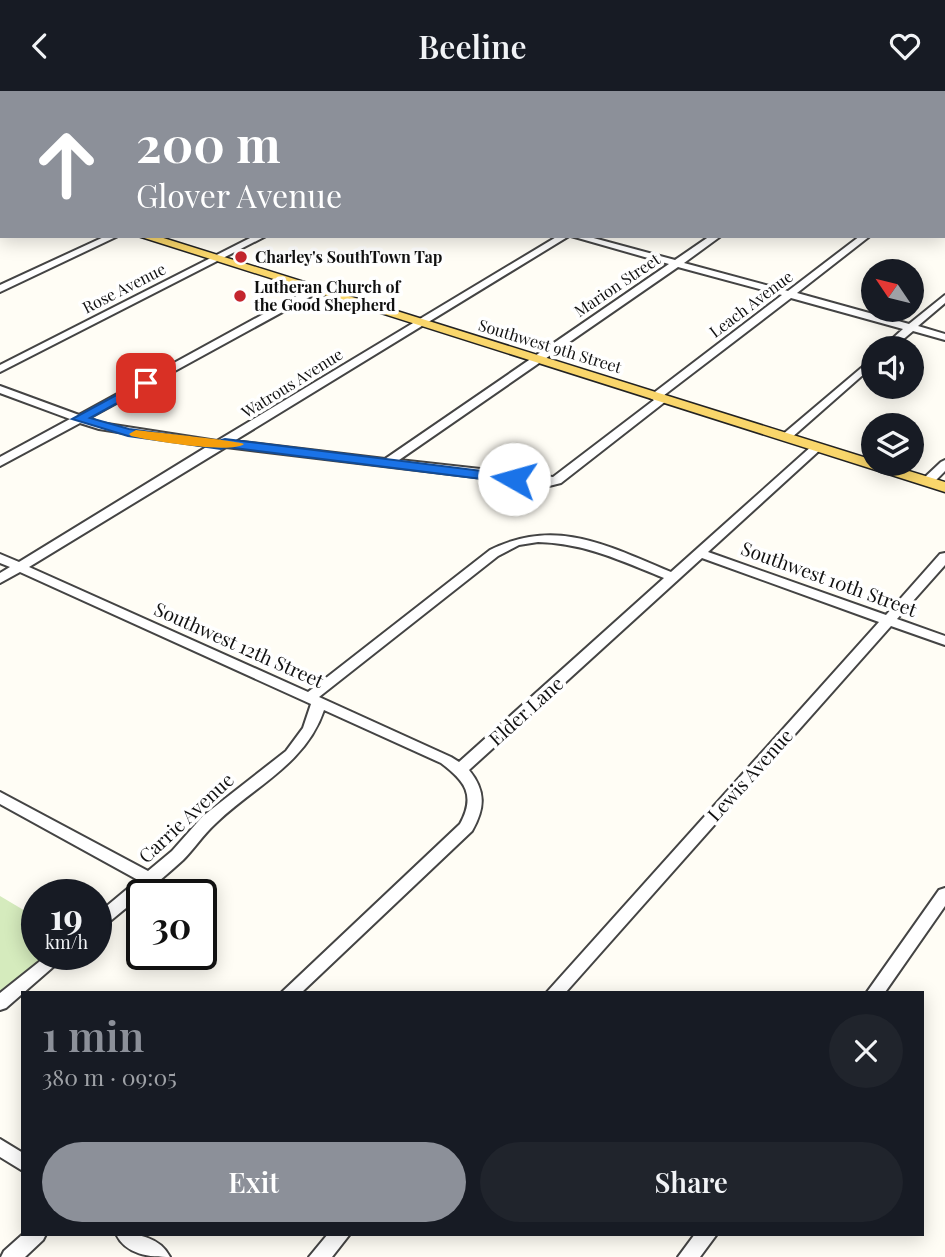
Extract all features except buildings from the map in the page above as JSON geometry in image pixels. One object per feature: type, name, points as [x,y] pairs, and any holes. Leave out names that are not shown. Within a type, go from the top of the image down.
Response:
[{"type":"main road","name":"Southwest 9th Street","points":[[150,238],[945,487]]},
{"type":"street","points":[[0,289],[110,238]]},
{"type":"street","name":"Rose Avenue","points":[[0,369],[258,238]]},
{"type":"street","name":"Watrous Avenue","points":[[0,579],[562,238]]},
{"type":"street","points":[[582,238],[945,337]]},
{"type":"street","name":"Marion Street","points":[[387,463],[714,238]]},
{"type":"street","name":"Leach Avenue","points":[[387,463],[540,483],[557,479],[863,238]]},
{"type":"street","points":[[0,462],[315,290]]},
{"type":"street","points":[[901,336],[945,297]]},
{"type":"street","points":[[786,437],[861,371]]},
{"type":"street","points":[[0,389],[78,419],[128,433],[387,463]]},
{"type":"street","name":"Elder Lane","points":[[460,770],[817,447]]},
{"type":"street","points":[[928,481],[945,464]]},
{"type":"street","name":"Carrie Avenue","points":[[152,879],[209,820],[299,746],[310,729],[314,701],[494,553],[520,540],[556,537],[597,547],[673,577]]},
{"type":"street","name":"Southwest 10th Street","points":[[699,554],[945,641]]},
{"type":"street","name":"Lewis Avenue","points":[[557,991],[945,557]]},
{"type":"street","name":"Southwest 12th Street","points":[[0,558],[446,760],[460,770]]},
{"type":"street","points":[[292,991],[466,827],[475,812],[476,796],[470,781],[460,770]]},
{"type":"street","points":[[0,797],[149,879]]},
{"type":"street","points":[[877,991],[945,894]]},
{"type":"street","name":"Carrie Avenue","points":[[112,911],[126,900]]},
{"type":"street","points":[[0,1003],[40,970]]},
{"type":"street","points":[[0,1147],[21,1162]]},
{"type":"street","points":[[11,1257],[34,1236]]},
{"type":"street","points":[[129,1236],[160,1257]]},
{"type":"street","points":[[319,1257],[338,1236]]},
{"type":"street","points":[[688,1257],[705,1236]]},
{"type":"green space","points":[[0,896],[21,908],[21,970],[40,970],[0,1003]]},
{"type":"slow traffic","points":[[136,434],[221,445],[238,444]]},
{"type":"place","name":"Charley's SouthTown Tap","points":[[241,257]]},
{"type":"place","name":"Lutheran Church of the Good Shepherd","points":[[240,296]]},
{"type":"route","points":[[146,383],[78,419],[128,433],[514,479]]}]
